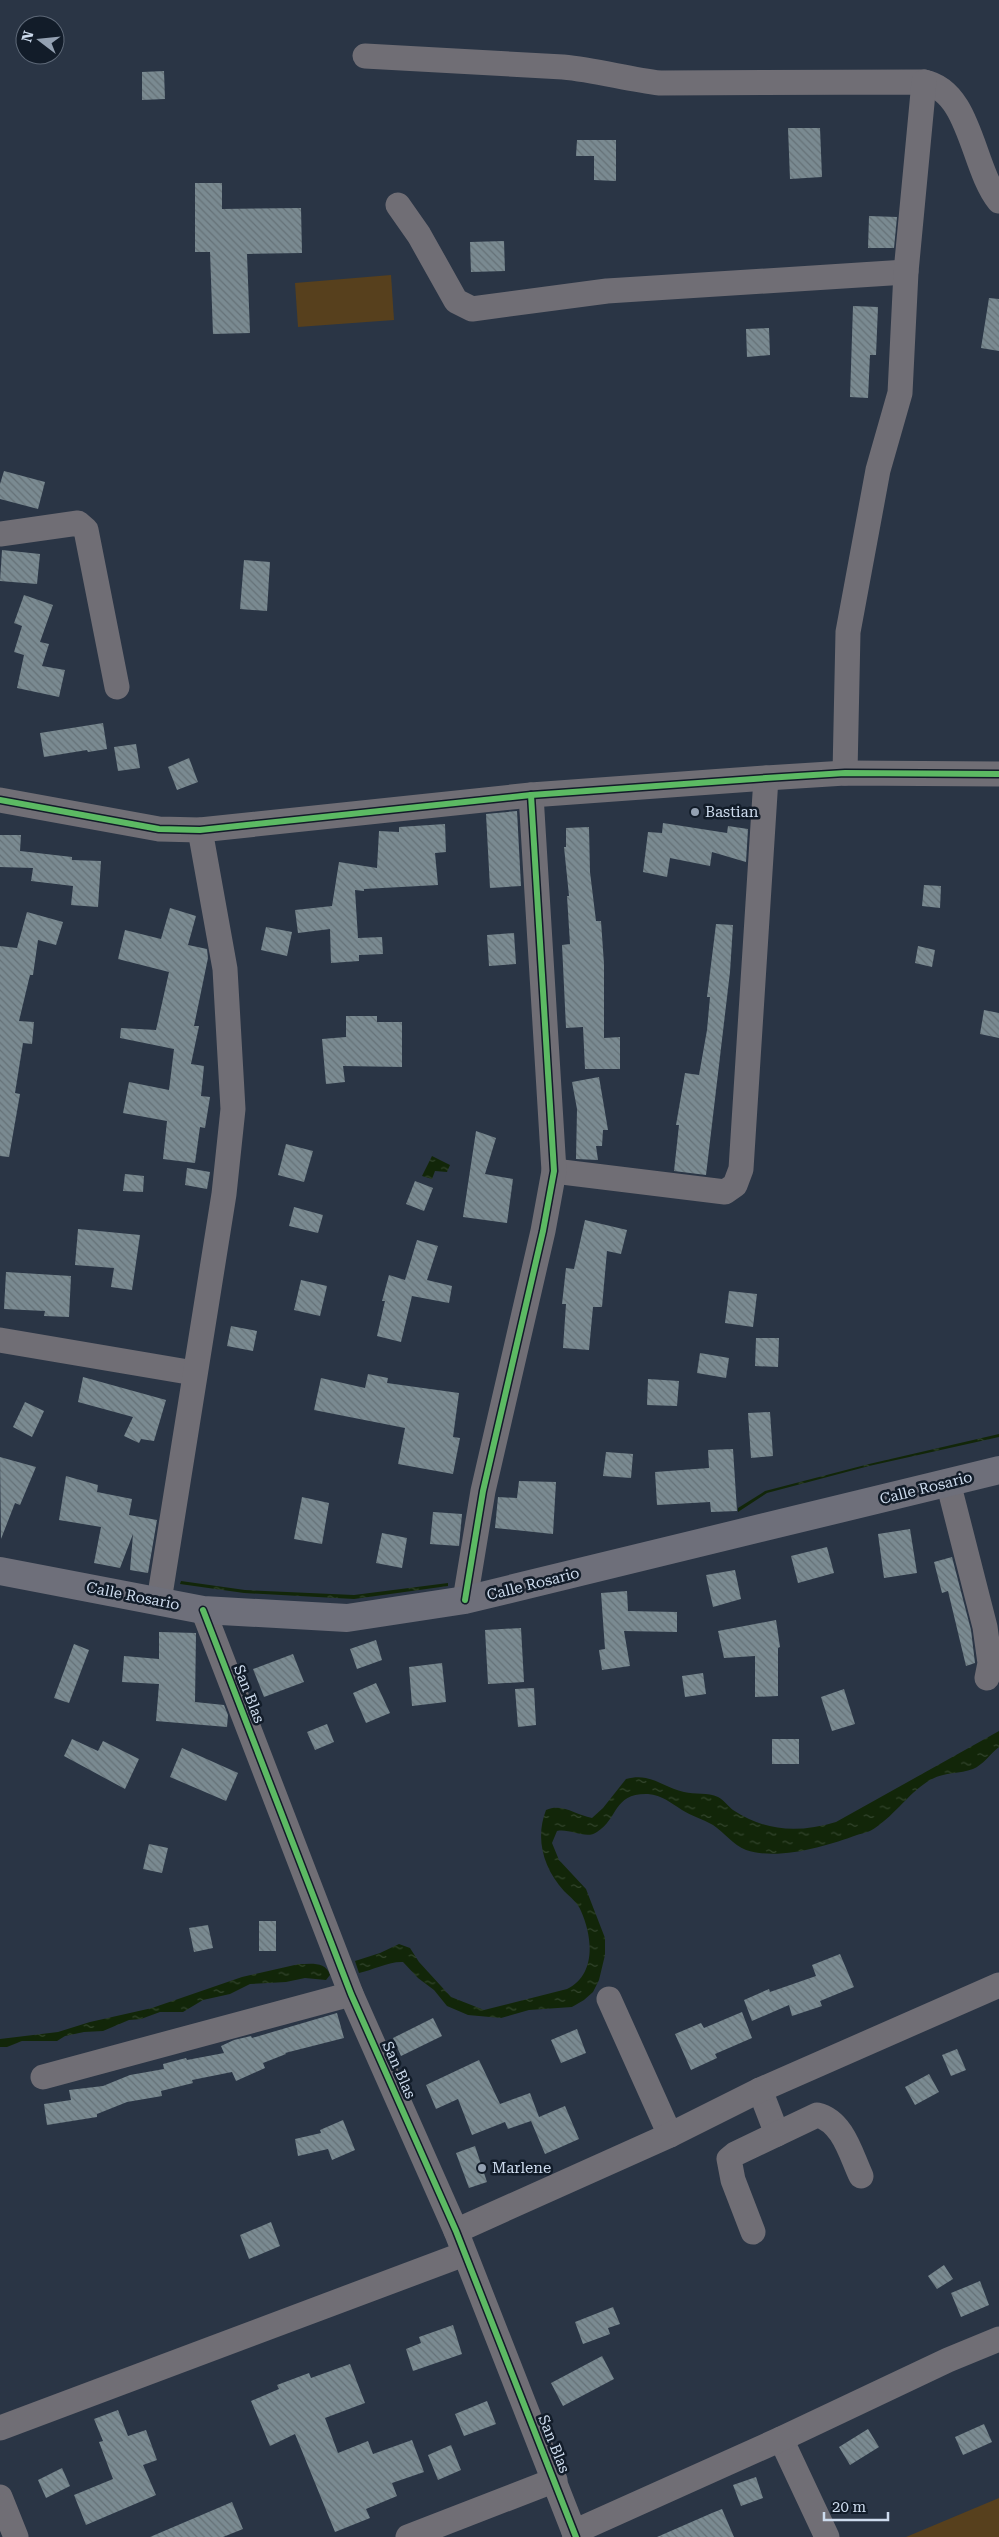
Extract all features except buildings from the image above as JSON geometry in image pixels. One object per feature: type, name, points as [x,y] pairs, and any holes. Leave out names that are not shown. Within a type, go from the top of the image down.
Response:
[{"type":"main road","name":"Calle Rosario","points":[[0,1572],[203,1610],[347,1618],[465,1600],[999,1470]]},
{"type":"street","points":[[365,56],[563,67],[594,70],[624,79],[660,82],[924,82],[934,84],[954,100],[978,162],[999,201]]},
{"type":"street","points":[[845,773],[848,632],[878,470],[890,434],[900,393],[906,272],[924,82]]},
{"type":"street","points":[[398,205],[420,234],[456,301],[472,309],[607,290],[906,272]]},
{"type":"street","points":[[0,534],[78,523],[86,530],[117,687]]},
{"type":"street","points":[[0,796],[159,828],[200,830],[531,794],[845,773],[999,774]]},
{"type":"street","points":[[554,1171],[725,1192],[735,1184],[741,1169],[766,778]]},
{"type":"street","points":[[465,1600],[483,1491],[543,1231],[554,1171],[531,794]]},
{"type":"street","points":[[159,1601],[224,1194],[233,1109],[225,969],[200,830]]},
{"type":"street","points":[[0,1340],[194,1373]]},
{"type":"street","points":[[948,1482],[985,1626],[990,1663],[988,1678]]},
{"type":"street","name":"San Blas","points":[[203,1610],[351,1994],[456,2230],[575,2534]]},
{"type":"street","points":[[456,2230],[670,2135],[760,2090],[999,1985]]},
{"type":"street","points":[[43,2077],[351,1994]]},
{"type":"street","points":[[609,1999],[670,2135]]},
{"type":"street","points":[[760,2090],[777,2134]]},
{"type":"street","points":[[753,2232],[732,2180],[730,2159],[735,2154],[817,2115],[826,2117],[838,2128],[861,2176]]},
{"type":"street","points":[[0,2428],[464,2254]]},
{"type":"street","points":[[575,2534],[948,2360],[999,2339]]},
{"type":"street","points":[[781,2439],[827,2537]]},
{"type":"street","points":[[408,2537],[555,2480]]},
{"type":"street","points":[[0,2497],[16,2537]]},
{"type":"shaded area","points":[[391,275],[394,320],[298,327],[295,283]]},
{"type":"shaded area","points":[[999,2498],[999,2537],[906,2537]]},
{"type":"water","points":[[432,1156],[450,1165],[447,1172],[435,1171],[432,1179],[422,1176]]},
{"type":"water","points":[[999,1434],[999,1437],[869,1466],[767,1493],[738,1512],[738,1508],[765,1491],[869,1464]]},
{"type":"water","points":[[181,1581],[245,1590],[354,1595],[448,1583],[448,1586],[354,1599],[244,1593],[180,1584]]},
{"type":"water","points":[[999,1731],[999,1747],[977,1767],[968,1771],[942,1775],[932,1779],[917,1790],[883,1822],[869,1831],[802,1851],[773,1854],[746,1850],[713,1825],[662,1798],[648,1794],[637,1795],[622,1802],[604,1826],[593,1834],[557,1831],[552,1843],[559,1860],[586,1889],[605,1938],[605,1955],[599,1980],[593,1992],[572,2007],[529,2010],[501,2018],[468,2015],[447,2006],[434,1990],[418,1978],[403,1962],[387,1964],[359,1973],[355,1961],[380,1953],[399,1944],[410,1948],[419,1962],[451,1997],[484,2010],[567,1989],[583,1975],[587,1965],[589,1955],[588,1933],[580,1908],[557,1882],[546,1863],[541,1842],[541,1831],[546,1810],[552,1808],[564,1809],[592,1818],[603,1808],[626,1779],[642,1777],[684,1792],[714,1795],[733,1810],[758,1823],[796,1829],[822,1826],[836,1822]]},
{"type":"water","points":[[299,1964],[322,1965],[330,1975],[326,1980],[305,1978],[286,1982],[250,1984],[230,1994],[203,2000],[183,2012],[160,2012],[141,2019],[129,2020],[103,2031],[65,2036],[57,2041],[22,2041],[7,2047],[0,2047],[0,2039],[58,2032],[90,2022],[152,2008],[242,1977]]},
{"type":"cycle path","points":[[0,800],[159,829],[200,830],[531,795],[766,778],[845,773],[999,774]]},
{"type":"cycle path","points":[[465,1600],[483,1491],[543,1231],[554,1171],[531,795]]},
{"type":"cycle path","points":[[203,1610],[351,1994],[456,2231],[576,2537]]},
{"type":"place","name":"Bastian","points":[[695,812]]},
{"type":"place","name":"Marlene","points":[[482,2168]]}]
